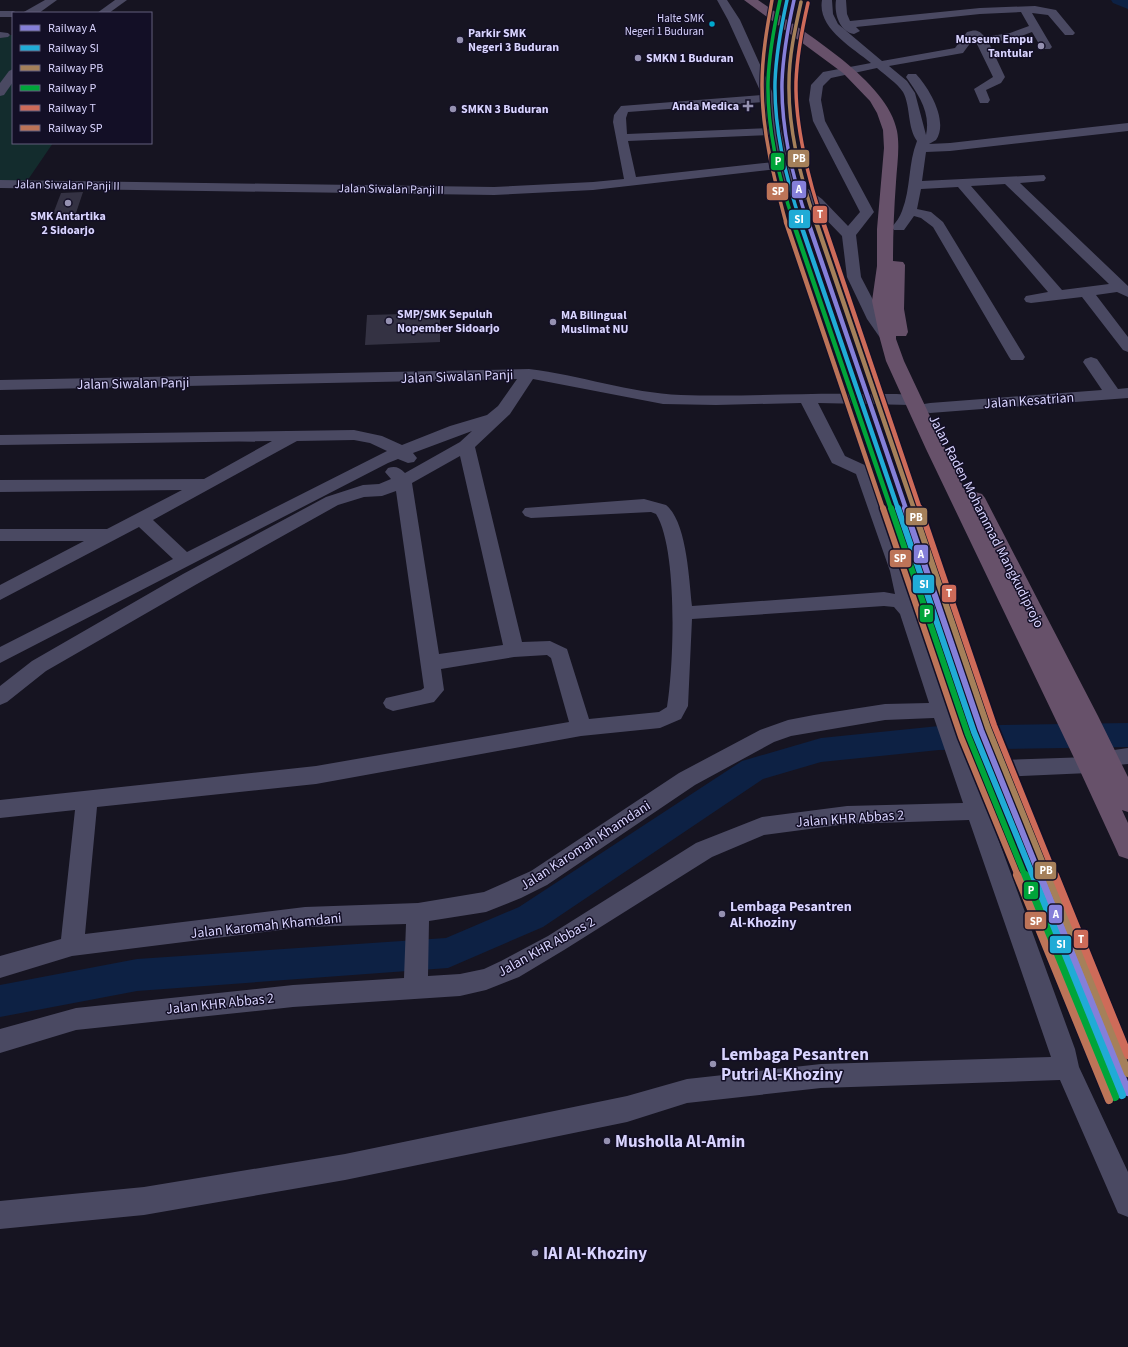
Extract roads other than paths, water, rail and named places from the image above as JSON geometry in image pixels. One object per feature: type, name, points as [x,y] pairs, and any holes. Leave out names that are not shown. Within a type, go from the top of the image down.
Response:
[{"type":"highway","points":[[750,0],[848,70],[876,99],[890,130],[899,165]]},
{"type":"highway","points":[[762,0],[851,62],[877,85],[890,100],[899,118],[903,135]]},
{"type":"highway","name":"Jalan Raden Mohammad Mangkudiprojo","points":[[899,165],[900,203],[896,309],[901,334],[930,408],[1077,718]]},
{"type":"highway","name":"Jalan Raden Mohammad Mangkudiprojo","points":[[899,165],[880,301],[888,339],[895,361],[912,400],[1077,718],[1128,802]]},
{"type":"highway","name":"Jalan Raden Mohammad Mangkudiprojo","points":[[1103,759],[1128,849]]},
{"type":"street","points":[[33,12],[52,0]]},
{"type":"street","points":[[722,0],[734,20],[760,76],[768,98],[772,111],[774,131],[781,165],[791,182],[820,204],[849,235],[856,225],[866,216],[867,212],[819,121],[815,100],[817,85],[827,75],[832,73],[959,51],[988,53]]},
{"type":"street","points":[[827,0],[825,10],[828,18],[834,26],[882,64],[910,92],[918,122],[918,135],[922,144]]},
{"type":"street","points":[[841,0],[840,11],[842,18],[847,25],[895,62],[915,80],[924,91],[932,117],[933,134],[932,137],[922,144],[917,160],[915,185],[910,211],[906,220],[899,227]]},
{"type":"street","points":[[847,25],[980,11],[1025,9],[1054,12],[1069,33]]},
{"type":"street","points":[[1025,9],[1031,18],[1034,28],[1046,47]]},
{"type":"street","points":[[0,14],[12,14]]},
{"type":"street","points":[[982,41],[1012,36],[1034,28]]},
{"type":"street","points":[[959,51],[971,34],[978,34],[999,79],[980,89],[984,100]]},
{"type":"street","points":[[3,82],[12,64]]},
{"type":"street","points":[[631,182],[619,128],[620,116],[624,109],[768,98]]},
{"type":"street","points":[[922,144],[950,147],[1128,127]]},
{"type":"street","points":[[621,138],[774,131]]},
{"type":"street","name":"Jalan Siwalan Panji II","points":[[0,184],[494,191],[593,186],[781,165]]},
{"type":"street","points":[[915,185],[1039,178]]},
{"type":"street","points":[[1009,180],[1124,290]]},
{"type":"street","points":[[961,182],[1059,296]]},
{"type":"street","points":[[910,211],[926,215],[938,225],[1017,357]]},
{"type":"street","name":"Jalan Raden Mohammad Mangkudiprojo","points":[[849,235],[854,277],[875,319],[888,339]]},
{"type":"street","points":[[1031,299],[1124,290]]},
{"type":"street","points":[[1087,293],[1128,347]]},
{"type":"street","points":[[1091,362],[1121,394]]},
{"type":"street","points":[[0,697],[39,666],[190,579],[332,501],[363,491],[382,490],[403,481],[422,469],[466,446],[504,410],[529,374]]},
{"type":"street","name":"Jalan Siwalan Panji","points":[[0,385],[529,374],[551,375],[634,394],[690,400],[807,398],[912,400]]},
{"type":"street","name":"Jalan Kesatrian","points":[[930,408],[1121,394]]},
{"type":"street","points":[[807,398],[838,458],[863,471],[900,572],[909,610],[959,761],[1062,1049],[1067,1068],[1128,1203]]},
{"type":"street","points":[[0,656],[184,559],[382,459],[456,430],[493,419]]},
{"type":"street","points":[[1,442],[365,436],[391,445],[422,469]]},
{"type":"street","points":[[1,591],[111,535],[293,437]]},
{"type":"street","points":[[466,446],[514,650]]},
{"type":"street","points":[[382,459],[403,481],[434,686],[433,694],[427,697],[393,703]]},
{"type":"street","points":[[0,486],[207,484]]},
{"type":"street","points":[[0,809],[316,775],[582,728],[660,720],[670,717],[677,712],[683,613],[671,526],[660,509],[654,506],[644,506],[531,512]]},
{"type":"street","points":[[141,519],[184,559]]},
{"type":"street","points":[[0,535],[111,535]]},
{"type":"street","points":[[683,613],[884,600],[900,601],[909,610]]},
{"type":"street","points":[[430,663],[514,650],[550,648],[560,654],[582,728]]},
{"type":"street","name":"Jalan Karomah Khamdani","points":[[0,967],[72,946],[305,918],[418,919],[486,902],[514,892],[571,858],[687,779],[767,736],[788,728],[814,722],[885,712],[945,719]]},
{"type":"street","points":[[959,761],[1103,759]]},
{"type":"street","points":[[72,946],[87,800]]},
{"type":"street","name":"Jalan KHR Abbas 2","points":[[0,1041],[76,1019],[417,983],[460,985],[486,979],[510,969],[562,939],[704,850],[762,826],[847,815],[977,811]]},
{"type":"street","points":[[417,983],[418,919]]},
{"type":"street","points":[[0,1215],[144,1201],[345,1167],[627,1109],[688,1092],[822,1076],[1067,1068]]},
{"type":"waterway","points":[[1119,0],[1128,4]]},
{"type":"waterway","points":[[0,1001],[137,975],[448,953],[531,917],[753,770],[821,750],[939,738],[1128,735]]},
{"type":"rail line","name":"SP","points":[[772,0],[766,31],[763,59],[763,112],[771,165],[786,223],[961,737],[1109,1100]]},
{"type":"rail line","name":"P","points":[[780,0],[770,58],[768,94],[773,142],[793,221],[968,735],[1115,1097]]},
{"type":"rail line","name":"SI","points":[[787,0],[778,47],[775,71],[775,95],[780,142],[799,218],[974,732],[1122,1095]]},
{"type":"rail line","name":"A","points":[[794,0],[782,70],[782,94],[787,140],[806,216],[981,730],[1128,1092]]},
{"type":"rail line","name":"PB","points":[[801,2],[789,71],[789,95],[795,140],[813,214],[988,728],[1128,1073]]},
{"type":"rail line","name":"T","points":[[808,3],[799,48],[796,71],[796,94],[799,124],[819,212],[994,725],[1128,1055]]},
{"type":"place","name":"Halte SMK Negeri 1 Buduran","points":[[712,24]]},
{"type":"place","name":"Parkir SMK Negeri 3 Buduran","points":[[460,40]]},
{"type":"place","name":"Museum Empu Tantular","points":[[1041,46]]},
{"type":"place","name":"SMKN 1 Buduran","points":[[638,58]]},
{"type":"place","name":"Anda Medica","points":[[748,106]]},
{"type":"place","name":"SMKN 3 Buduran","points":[[453,109]]},
{"type":"place","name":"SMK Antartika 2 Sidoarjo","points":[[68,203]]},
{"type":"place","name":"SMP/SMK Sepuluh Nopember Sidoarjo","points":[[389,321]]},
{"type":"place","name":"MA Bilingual Muslimat NU","points":[[553,322]]},
{"type":"place","name":"Lembaga Pesantren Al-Khoziny","points":[[722,914]]},
{"type":"place","name":"Lembaga Pesantren Putri Al-Khoziny","points":[[713,1064]]},
{"type":"place","name":"Musholla Al-Amin","points":[[607,1141]]},
{"type":"place","name":"IAI Al-Khoziny","points":[[535,1253]]}]
